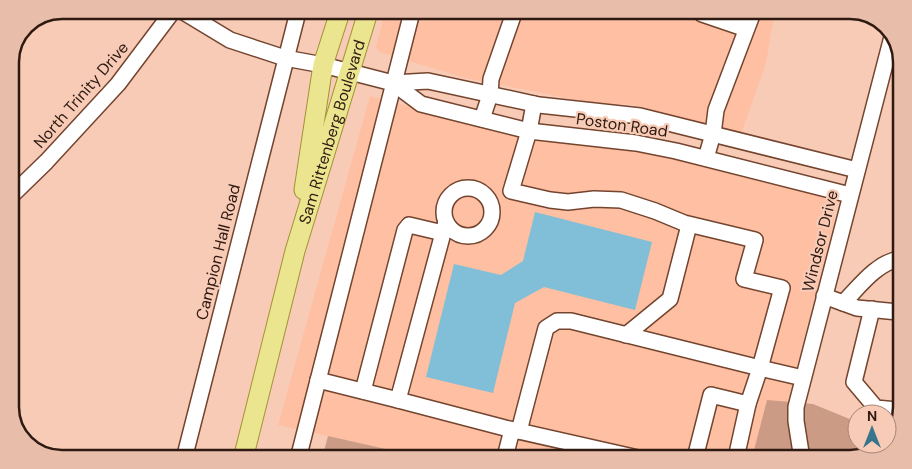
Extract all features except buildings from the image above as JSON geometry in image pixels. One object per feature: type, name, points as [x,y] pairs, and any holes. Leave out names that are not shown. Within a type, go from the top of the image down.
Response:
[{"type":"main road","name":"Sam Rittenberg Boulevard","points":[[295,251],[323,65],[338,19]]},
{"type":"main road","name":"Sam Rittenberg Boulevard","points":[[245,450],[295,251],[366,19]]},
{"type":"street","name":"North Trinity Drive","points":[[19,188],[46,162],[118,84],[166,19]]},
{"type":"street","name":"Poston Road","points":[[195,19],[230,40],[285,58],[323,65],[393,83],[428,81],[534,104],[640,116],[857,170]]},
{"type":"street","name":"Campion Hall Road","points":[[186,450],[296,19]]},
{"type":"street","points":[[300,450],[410,19]]},
{"type":"street","points":[[482,119],[490,95],[491,80],[512,19]]},
{"type":"street","points":[[717,19],[746,29]]},
{"type":"street","points":[[706,158],[713,134],[716,110],[750,19]]},
{"type":"street","name":"Windsor Drive","points":[[801,450],[796,407],[890,45]]},
{"type":"street","name":"Poston Road","points":[[393,83],[421,104],[529,131],[636,143],[706,158],[850,196]]},
{"type":"street","points":[[511,192],[529,131],[534,104]]},
{"type":"street","points":[[398,400],[445,227],[445,206],[453,193],[467,188],[482,192],[511,192],[568,202],[594,199],[620,200],[655,211],[689,225],[755,240],[744,278],[782,288],[748,404],[738,450]]},
{"type":"street","points":[[363,391],[405,230],[409,225],[451,228],[457,233],[464,235],[480,232],[486,227],[492,213],[491,205],[482,192]]},
{"type":"street","points":[[626,335],[670,299],[689,225]]},
{"type":"street","points":[[844,303],[881,266],[893,260]]},
{"type":"street","points":[[824,296],[857,308],[893,311]]},
{"type":"street","points":[[872,309],[854,382],[873,404]]},
{"type":"street","points":[[508,450],[546,328],[557,321],[571,321],[803,378]]},
{"type":"street","points":[[318,380],[515,430],[603,450]]},
{"type":"street","points":[[697,450],[711,395],[748,404]]},
{"type":"shaded area","points":[[383,19],[773,19],[766,63],[741,134],[634,105],[587,102],[465,78],[380,52],[376,47]]},
{"type":"shaded area","points":[[370,96],[499,130],[635,148],[825,195],[834,207],[834,221],[788,402],[767,401],[754,450],[390,450],[278,425]]},
{"type":"shaded area","points":[[767,400],[813,404],[847,418],[847,450],[754,450]]},
{"type":"shaded area","points":[[328,436],[390,450],[324,450]]}]
